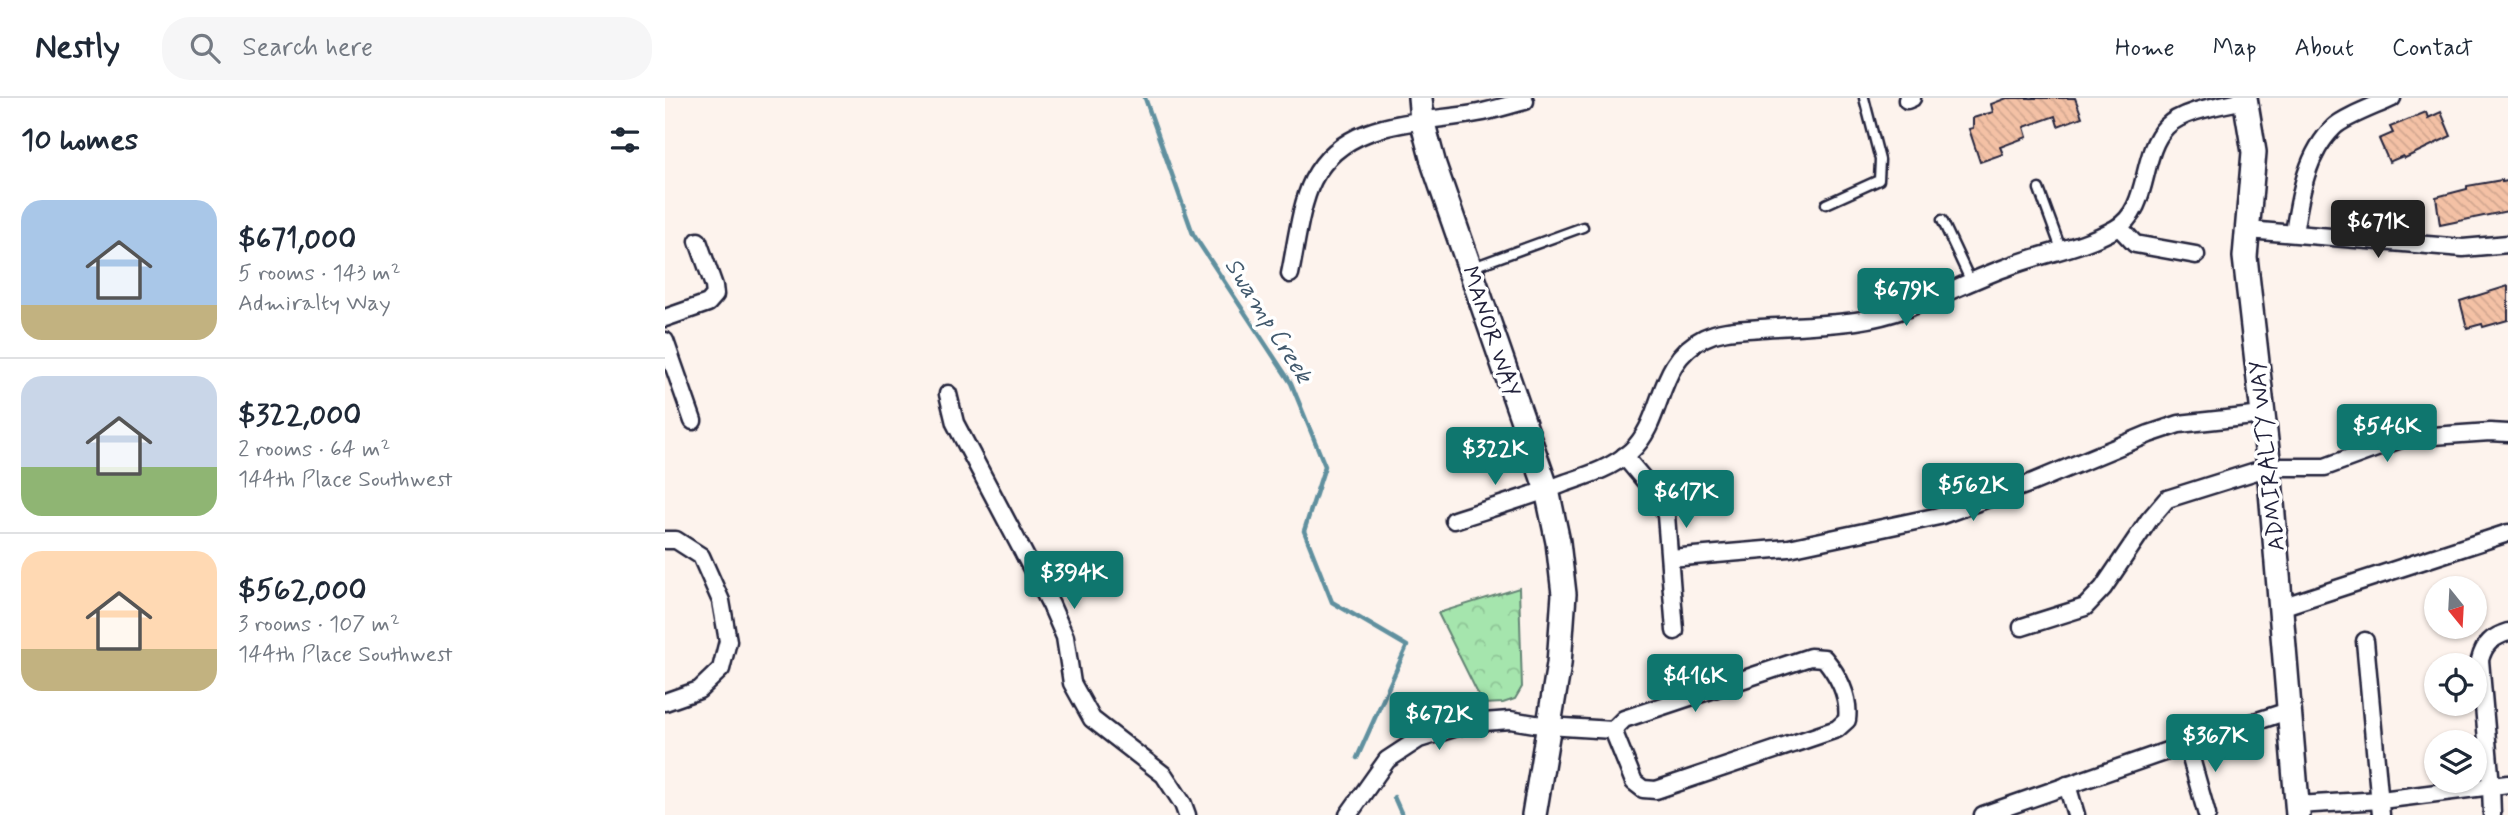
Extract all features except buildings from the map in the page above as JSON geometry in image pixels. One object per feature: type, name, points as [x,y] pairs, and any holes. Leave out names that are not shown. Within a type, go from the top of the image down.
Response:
[{"type":"street","points":[[2294,233],[2301,189],[2314,154],[2335,126],[2392,98]]},
{"type":"street","points":[[1454,520],[1608,468],[1633,450],[1648,426],[1668,374],[1682,355],[1701,339],[1723,330],[1856,321],[1884,316],[2008,266],[2095,239],[2119,227],[2134,209],[2156,142],[2167,126],[2188,114],[2245,99]]},
{"type":"street","name":"ADMIRALTY WAY","points":[[2245,99],[2254,152],[2245,257],[2269,467],[2297,810]]},
{"type":"street","points":[[1290,274],[1311,183],[1324,161],[1342,145],[1421,109],[1479,113],[1525,101]]},
{"type":"street","name":"MANOR WAY","points":[[1421,109],[1434,165],[1547,490],[1558,542],[1564,594],[1559,664],[1534,815]]},
{"type":"street","points":[[2119,227],[2135,244],[2196,255]]},
{"type":"street","points":[[2248,229],[2463,248],[2508,244]]},
{"type":"street","points":[[665,318],[708,303],[715,295],[698,241]]},
{"type":"street","points":[[665,341],[693,421]]},
{"type":"street","points":[[948,394],[955,423],[1052,605],[1065,637],[1072,683],[1092,719],[1164,775],[1187,815]]},
{"type":"street","points":[[1670,558],[1789,548],[1939,516],[2031,483],[2179,424],[2263,415]]},
{"type":"street","points":[[2022,628],[2085,607],[2103,588],[2149,520],[2167,499],[2269,467],[2325,467],[2404,438],[2508,433]]},
{"type":"street","points":[[1624,456],[1656,494],[1666,515],[1675,631]]},
{"type":"street","points":[[2281,607],[2508,533]]},
{"type":"street","points":[[665,540],[676,540],[701,556],[721,601],[728,641],[722,669],[699,690],[665,702]]},
{"type":"street","points":[[2491,815],[2480,660],[2483,647],[2497,636],[2508,632]]},
{"type":"street","points":[[2365,641],[2381,807]]},
{"type":"street","points":[[1348,815],[1387,760],[1419,739],[1470,723],[1510,720],[1547,726],[1613,730],[1624,719],[1809,657],[1823,658],[1836,672],[1848,711],[1847,720],[1837,729],[1656,790],[1643,789],[1633,782],[1613,730]]},
{"type":"street","points":[[1983,815],[2288,712]]},
{"type":"street","points":[[2187,744],[2207,815]]},
{"type":"street","points":[[2297,810],[2381,807],[2508,784]]},
{"type":"street","points":[[2067,786],[2076,815]]},
{"type":"lane","points":[[1826,204],[1879,180],[1880,160],[1864,98]]},
{"type":"lane","points":[[2039,189],[2061,249]]},
{"type":"lane","points":[[1942,220],[1971,282]]},
{"type":"lane","points":[[1470,268],[1583,226]]},
{"type":"green space","points":[[1519,588],[1522,687],[1515,699],[1483,704],[1438,613]]},
{"type":"waterway","name":"Swamp Creek","points":[[1145,98],[1193,234],[1291,383],[1325,466],[1304,531],[1332,602],[1407,646],[1357,758]]},
{"type":"waterway","name":"Swamp Creek","points":[[1394,797],[1402,815]]}]
